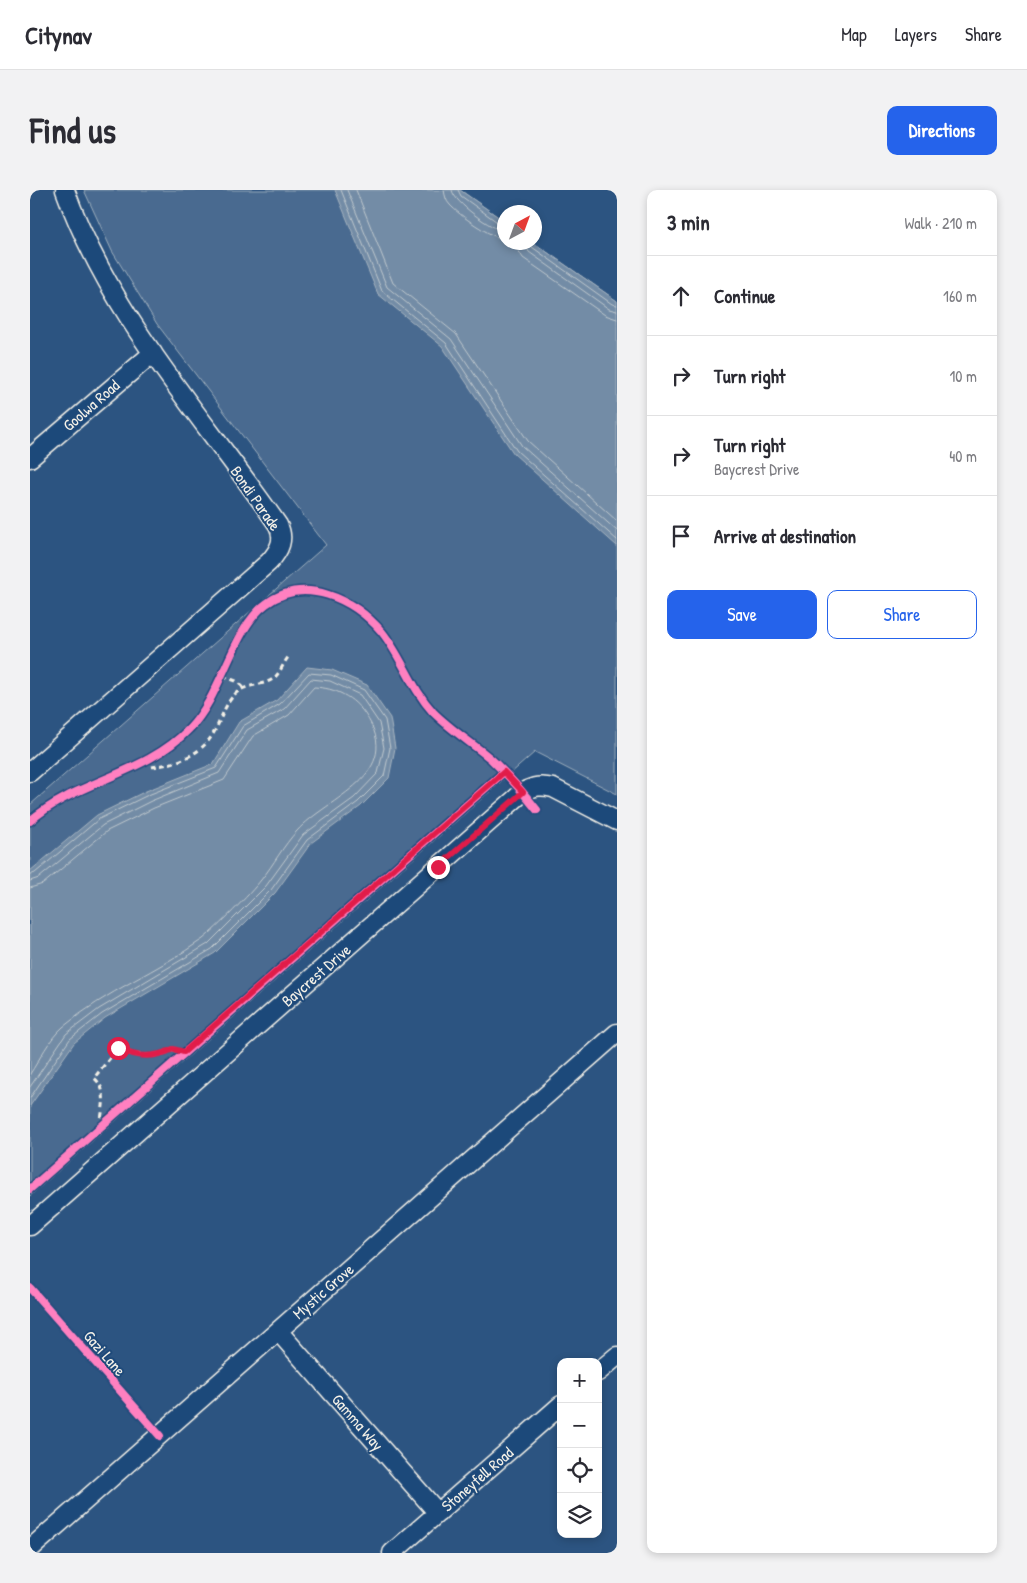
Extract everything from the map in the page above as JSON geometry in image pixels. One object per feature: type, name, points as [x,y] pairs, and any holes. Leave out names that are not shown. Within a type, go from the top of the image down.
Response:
[{"type":"street","name":"Bondi Parade","points":[[30,772],[269,562],[281,543],[282,537],[278,525],[173,386],[98,268],[65,190]]},
{"type":"street","name":"Goolwa Road","points":[[30,458],[153,353]]},
{"type":"street","name":"Baycrest Drive","points":[[30,1226],[523,792],[532,787],[553,788],[617,821]]},
{"type":"street","name":"Mystic Grove","points":[[30,1549],[617,1032]]},
{"type":"street","name":"Gamma Way","points":[[278,1331],[438,1513]]},
{"type":"street","points":[[602,1369],[617,1356]]},
{"type":"street","name":"Stoneyfell Road","points":[[392,1553],[557,1409]]},
{"type":"path","points":[[139,764],[150,758],[151,767],[169,764],[199,750],[214,733],[230,701],[244,688],[275,678],[289,656]]},
{"type":"path","points":[[223,676],[236,681],[244,688]]},
{"type":"path","points":[[177,1058],[191,1046]]},
{"type":"path","points":[[100,1126],[104,1091],[102,1084],[94,1078],[118,1048],[136,1056],[162,1054],[173,1049],[184,1052]]},
{"type":"path","points":[[93,1132],[107,1120]]},
{"type":"shaded area","points":[[84,190],[460,190],[497,216],[497,250],[542,249],[617,301],[617,794],[535,752],[30,1196],[30,805],[326,545],[157,324],[112,251]]},
{"type":"water","points":[[335,190],[460,190],[497,216],[497,250],[542,249],[617,301],[617,546],[514,454],[442,346],[378,294]]},
{"type":"water","points":[[307,667],[332,670],[367,685],[390,718],[395,748],[389,778],[361,806],[311,843],[275,893],[215,953],[105,1018],[74,1043],[30,1106],[30,871],[97,815],[146,791],[213,764],[239,722],[277,700]]},
{"type":"cycle path","points":[[30,821],[68,796],[132,768],[171,744],[189,729],[200,715],[219,682],[244,629],[254,615],[266,604],[281,596],[296,592],[312,591],[343,601],[371,620],[389,642],[425,703],[447,725],[491,759],[537,810]]},
{"type":"cycle path","points":[[30,1189],[504,772]]},
{"type":"cycle path","name":"Gazi Lane","points":[[30,1288],[160,1436]]},
{"type":"route","points":[[118,1048],[136,1056],[162,1054],[173,1049],[184,1052],[504,772],[523,792],[438,867]]}]
